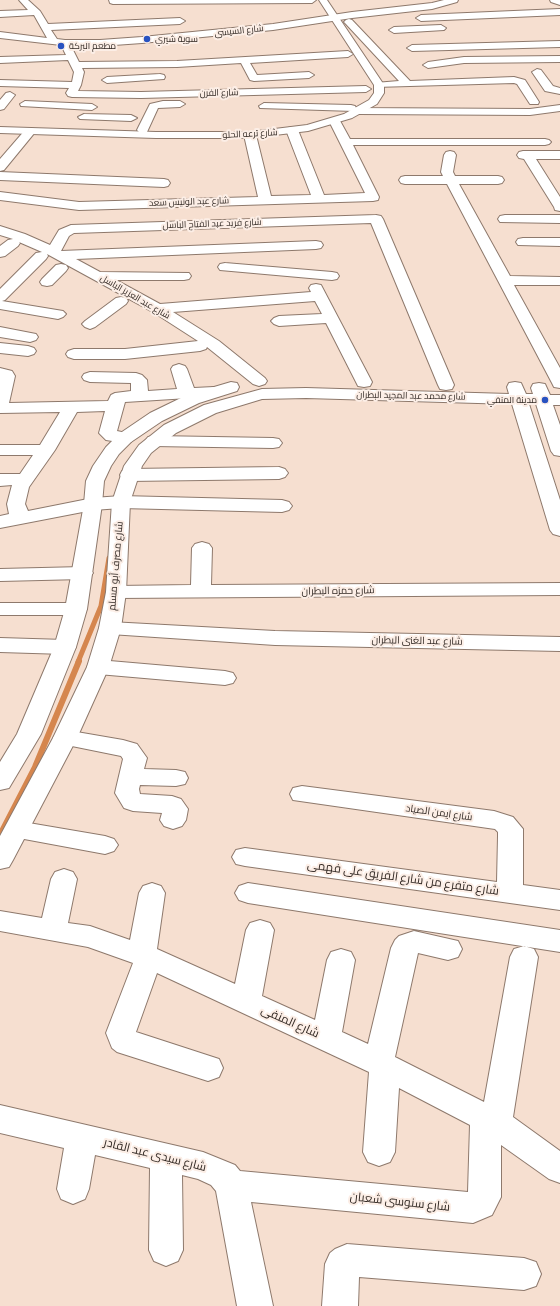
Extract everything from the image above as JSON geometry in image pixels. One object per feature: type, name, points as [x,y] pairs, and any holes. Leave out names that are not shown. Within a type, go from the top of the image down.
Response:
[{"type":"street","points":[[15,37],[9,46],[44,44],[51,42],[40,12],[23,0]]},
{"type":"street","points":[[160,9],[117,10],[113,1],[312,0],[335,21],[368,66],[379,85],[379,93],[373,102]]},
{"type":"street","points":[[330,0],[323,0],[335,21],[352,60],[366,83],[366,89]]},
{"type":"street","points":[[554,0],[560,3]]},
{"type":"street","points":[[445,3],[450,17]]},
{"type":"street","points":[[335,21],[415,4],[560,3]]},
{"type":"street","points":[[252,10],[287,10]]},
{"type":"street","points":[[0,14],[40,12]]},
{"type":"street","points":[[413,19],[560,12]]},
{"type":"street","points":[[262,19],[273,27]]},
{"type":"street","points":[[335,21],[398,19]]},
{"type":"street","points":[[46,27],[180,21]]},
{"type":"street","points":[[215,21],[224,33]]},
{"type":"street","points":[[335,21],[367,40],[407,84]]},
{"type":"street","name":"شارع السيسى","points":[[0,36],[51,42],[155,43],[183,41],[210,34],[335,21]]},
{"type":"street","points":[[156,22],[183,41]]},
{"type":"street","points":[[446,82],[423,62],[412,48],[391,27],[449,27]]},
{"type":"street","points":[[239,31],[248,38]]},
{"type":"street","points":[[210,34],[218,41]]},
{"type":"street","points":[[132,48],[155,43],[218,41],[286,35]]},
{"type":"street","points":[[440,35],[451,47]]},
{"type":"street","points":[[367,40],[402,39]]},
{"type":"street","points":[[65,42],[76,64],[73,89]]},
{"type":"street","points":[[108,74],[168,59],[282,51],[319,46]]},
{"type":"street","points":[[412,48],[556,47],[560,59],[511,56],[478,56],[451,63],[423,62]]},
{"type":"street","points":[[66,74],[76,64],[112,51],[108,74]]},
{"type":"street","points":[[0,60],[54,60],[58,58],[129,79],[173,76]]},
{"type":"street","points":[[168,59],[180,64],[284,58],[352,60],[368,66]]},
{"type":"street","points":[[260,83],[297,71],[284,58]]},
{"type":"street","points":[[307,62],[352,60]]},
{"type":"street","points":[[387,63],[402,62]]},
{"type":"street","points":[[451,63],[465,74],[527,75],[552,72]]},
{"type":"street","points":[[23,84],[30,72]]},
{"type":"street","points":[[108,74],[158,77]]},
{"type":"street","points":[[238,77],[260,83],[310,75]]},
{"type":"street","points":[[379,85],[514,80],[527,75]]},
{"type":"street","points":[[527,75],[549,89],[558,91]]},
{"type":"street","points":[[527,75],[536,107]]},
{"type":"street","points":[[125,132],[131,118],[137,95],[129,83],[129,79]]},
{"type":"street","points":[[190,81],[196,93]]},
{"type":"street","name":"شارع الفرن","points":[[0,84],[23,84],[73,89],[118,91],[137,95],[186,99],[196,93],[214,97],[248,99],[260,83],[366,89]]},
{"type":"street","points":[[315,87],[314,95],[320,100]]},
{"type":"street","name":"شارع ترعه الحلو","points":[[0,126],[30,123],[125,132],[143,130],[231,131],[284,121],[320,119],[354,111],[365,95],[366,89]]},
{"type":"street","points":[[78,128],[87,113],[95,90]]},
{"type":"street","points":[[0,107],[5,95],[50,96],[5,154],[0,167]]},
{"type":"street","points":[[143,130],[150,107],[186,99]]},
{"type":"street","points":[[248,99],[354,111],[536,107]]},
{"type":"street","points":[[373,102],[560,108]]},
{"type":"street","name":"شارع ترعه الحلو","points":[[0,130],[30,123],[125,132],[250,135],[284,121],[335,121],[373,102]]},
{"type":"street","points":[[25,104],[43,105],[87,113],[131,118]]},
{"type":"street","points":[[30,123],[121,107]]},
{"type":"street","points":[[0,111],[15,111]]},
{"type":"street","points":[[354,111],[360,118],[374,142]]},
{"type":"street","points":[[284,121],[319,198]]},
{"type":"street","points":[[335,121],[372,194],[378,223],[446,385]]},
{"type":"street","points":[[250,135],[264,200]]},
{"type":"street","points":[[346,142],[545,142]]},
{"type":"street","points":[[435,155],[454,155],[448,172],[451,180],[560,383]]},
{"type":"street","points":[[512,155],[560,155]]},
{"type":"street","points":[[528,155],[560,208]]},
{"type":"street","points":[[537,170],[552,170]]},
{"type":"street","points":[[0,176],[164,183]]},
{"type":"street","points":[[0,194],[15,177]]},
{"type":"street","points":[[405,180],[498,180]]},
{"type":"street","points":[[92,205],[104,181]]},
{"type":"street","name":"شارع عبد الونيس سعد","points":[[0,194],[65,205],[92,205],[319,198],[372,194]]},
{"type":"street","points":[[504,219],[560,218]]},
{"type":"street","name":"شارع فريد عبد الفتاح الباسل","points":[[54,258],[64,233],[71,229],[210,224],[378,223]]},
{"type":"street","points":[[210,224],[215,249],[225,267],[257,300]]},
{"type":"street","name":"شارع عبد العزيز الباسل","points":[[0,230],[20,237],[121,301],[200,346],[254,387]]},
{"type":"street","points":[[0,253],[6,240]]},
{"type":"street","name":"شارع عبد العزيز الباسل","points":[[6,240],[98,276],[158,310],[213,344],[254,387]]},
{"type":"street","points":[[523,242],[560,242]]},
{"type":"street","points":[[0,297],[54,258],[316,245]]},
{"type":"street","points":[[47,282],[54,258]]},
{"type":"street","points":[[225,267],[332,276]]},
{"type":"street","points":[[98,276],[184,276]]},
{"type":"street","points":[[504,280],[560,280]]},
{"type":"street","points":[[158,310],[318,292],[364,382]]},
{"type":"street","points":[[90,324],[121,301]]},
{"type":"street","points":[[0,305],[58,314]]},
{"type":"street","points":[[279,322],[331,318]]},
{"type":"street","points":[[0,332],[29,344],[0,348]]},
{"type":"street","points":[[74,354],[125,354],[200,346]]},
{"type":"street","points":[[179,369],[187,393]]},
{"type":"street","points":[[3,374],[1,399],[115,405]]},
{"type":"street","points":[[90,378],[136,378],[139,380],[140,396]]},
{"type":"street","name":"شارع محمد عبد المجيد البطران","points":[[254,387],[364,382],[446,385],[516,393]]},
{"type":"street","points":[[125,438],[112,436],[108,433],[117,399],[122,397],[214,392],[254,387]]},
{"type":"street","name":"شارع محمد عبد المجيد البطران","points":[[254,387],[299,393],[541,393],[560,389]]},
{"type":"street","name":"شارع مصرف أبو مسلم","points":[[0,860],[10,833],[65,738],[98,667],[110,628],[116,592],[121,502],[129,475],[138,457],[154,441],[170,429],[189,419],[225,404],[254,387]]},
{"type":"street","points":[[0,782],[29,734],[65,647],[76,609],[83,573],[95,481],[102,466],[112,451],[125,438],[150,420],[174,407],[214,392]]},
{"type":"street","points":[[516,393],[560,530]]},
{"type":"street","points":[[541,393],[560,451]]},
{"type":"street","name":"شارع محمد عبد المجيد البطران","points":[[541,393],[560,400]]},
{"type":"street","points":[[20,518],[16,504],[17,496],[26,479],[46,450],[68,402]]},
{"type":"street","points":[[154,441],[273,442]]},
{"type":"street","points":[[0,450],[46,450]]},
{"type":"street","points":[[129,475],[280,473]]},
{"type":"street","points":[[0,480],[26,479]]},
{"type":"street","points":[[0,522],[93,504],[121,502],[282,506]]},
{"type":"street","points":[[201,592],[202,548]]},
{"type":"street","points":[[0,575],[83,573]]},
{"type":"street","name":"شارع حمزه البطران","points":[[116,592],[560,589]]},
{"type":"street","points":[[0,609],[76,609]]},
{"type":"street","name":"شارع عبد الغنى البطران","points":[[110,628],[274,638],[560,644]]},
{"type":"street","points":[[0,645],[65,647]]},
{"type":"street","points":[[98,667],[226,678]]},
{"type":"street","points":[[65,738],[128,750],[135,758],[127,793],[128,798],[133,802],[172,805],[175,809],[173,820]]},
{"type":"street","points":[[130,777],[176,778]]},
{"type":"street","name":"شارع ايمن الصياد","points":[[302,794],[494,820],[504,823],[510,829],[511,836],[510,892]]},
{"type":"street","points":[[10,833],[105,845]]},
{"type":"street","name":"شارع متفرع من شارع الفريق على فهمى","points":[[245,857],[560,900]]},
{"type":"street","points":[[53,930],[64,878]]},
{"type":"street","points":[[152,893],[146,956],[121,1033],[123,1039],[128,1043],[208,1068]]},
{"type":"street","points":[[248,893],[560,941]]},
{"type":"street","name":"شارع المنفى","points":[[0,921],[90,937],[146,956],[382,1064],[491,1120],[560,1169]]},
{"type":"street","points":[[246,1002],[260,930]]},
{"type":"street","points":[[379,1152],[382,1064],[405,948],[414,942],[448,950]]},
{"type":"street","points":[[491,1120],[524,957]]},
{"type":"street","points":[[326,1038],[341,960]]},
{"type":"street","name":"شارع سيدى عبد القادر","points":[[0,1119],[203,1166],[223,1175],[231,1185]]},
{"type":"street","name":"شارع سنوسى شعبان","points":[[231,1185],[473,1208],[480,1204],[484,1197],[491,1120]]},
{"type":"street","points":[[72,1189],[82,1137]]},
{"type":"street","points":[[166,1157],[166,1250]]},
{"type":"street","points":[[231,1185],[255,1306]]},
{"type":"street","points":[[340,1306],[342,1264],[347,1260],[524,1274]]},
{"type":"waterway","points":[[78,662],[101,606],[109,558]]},
{"type":"waterway","points":[[0,835],[35,767],[79,661]]},
{"type":"place","name":"سوية شيري","points":[[147,39]]},
{"type":"place","name":"مطعم البركة","points":[[61,46]]},
{"type":"place","name":"مدينة المنفي","points":[[545,400]]}]
